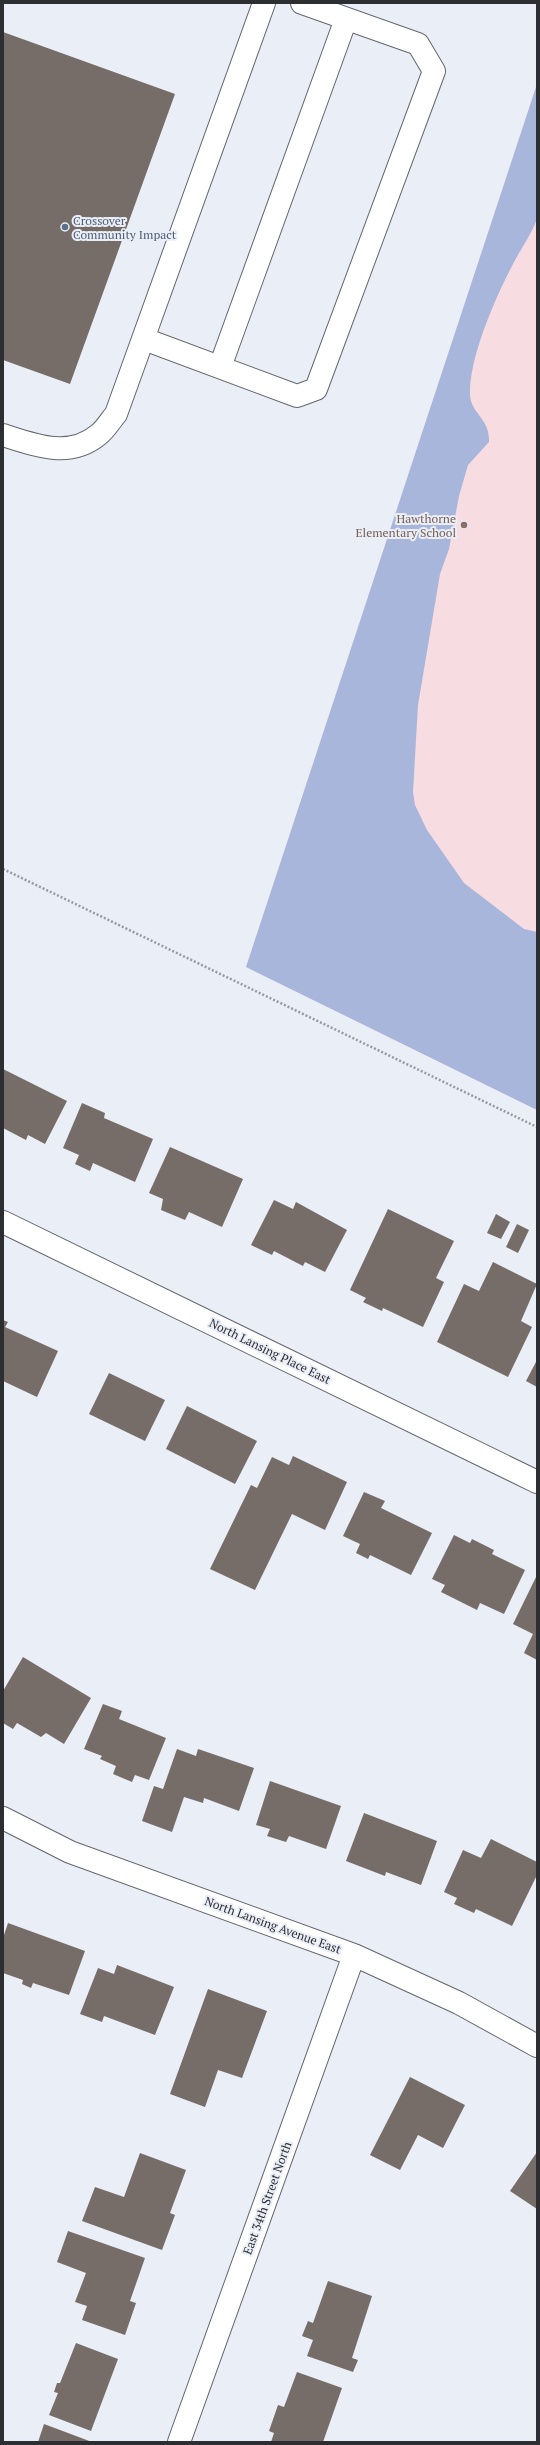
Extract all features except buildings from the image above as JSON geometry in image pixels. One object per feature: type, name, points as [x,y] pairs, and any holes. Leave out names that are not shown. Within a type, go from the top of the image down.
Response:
[{"type":"street","points":[[3,436],[57,449],[76,447],[98,436],[116,414],[264,3]]},
{"type":"street","points":[[144,339],[297,396],[316,389],[434,71],[418,44],[302,3]]},
{"type":"street","points":[[220,367],[346,19]]},
{"type":"street","name":"North Lansing Place East","points":[[3,1222],[537,1482]]},
{"type":"street","name":"North Lansing Avenue East","points":[[3,1818],[70,1852],[354,1955],[460,2003],[537,2046]]},
{"type":"street","name":"East 34th Street North","points":[[179,2442],[354,1955]]},
{"type":"path","points":[[3,869],[537,1127]]},
{"type":"shaded area","name":"Hawthorne Elementary School","points":[[537,84],[537,1110],[246,967]]},
{"type":"shaded area","name":"Hawthorne Elementary School","points":[[537,84],[537,219],[499,292],[485,327],[474,363],[471,380],[471,401],[487,427],[489,442],[468,465],[459,496],[449,549],[440,574],[418,705],[413,792],[415,805],[427,830],[464,883],[524,929],[537,932],[537,1110],[246,967]]},
{"type":"place","name":"Crossover Community Impact","points":[[65,227]]},
{"type":"place","name":"Hawthorne Elementary School","points":[[464,525]]}]
